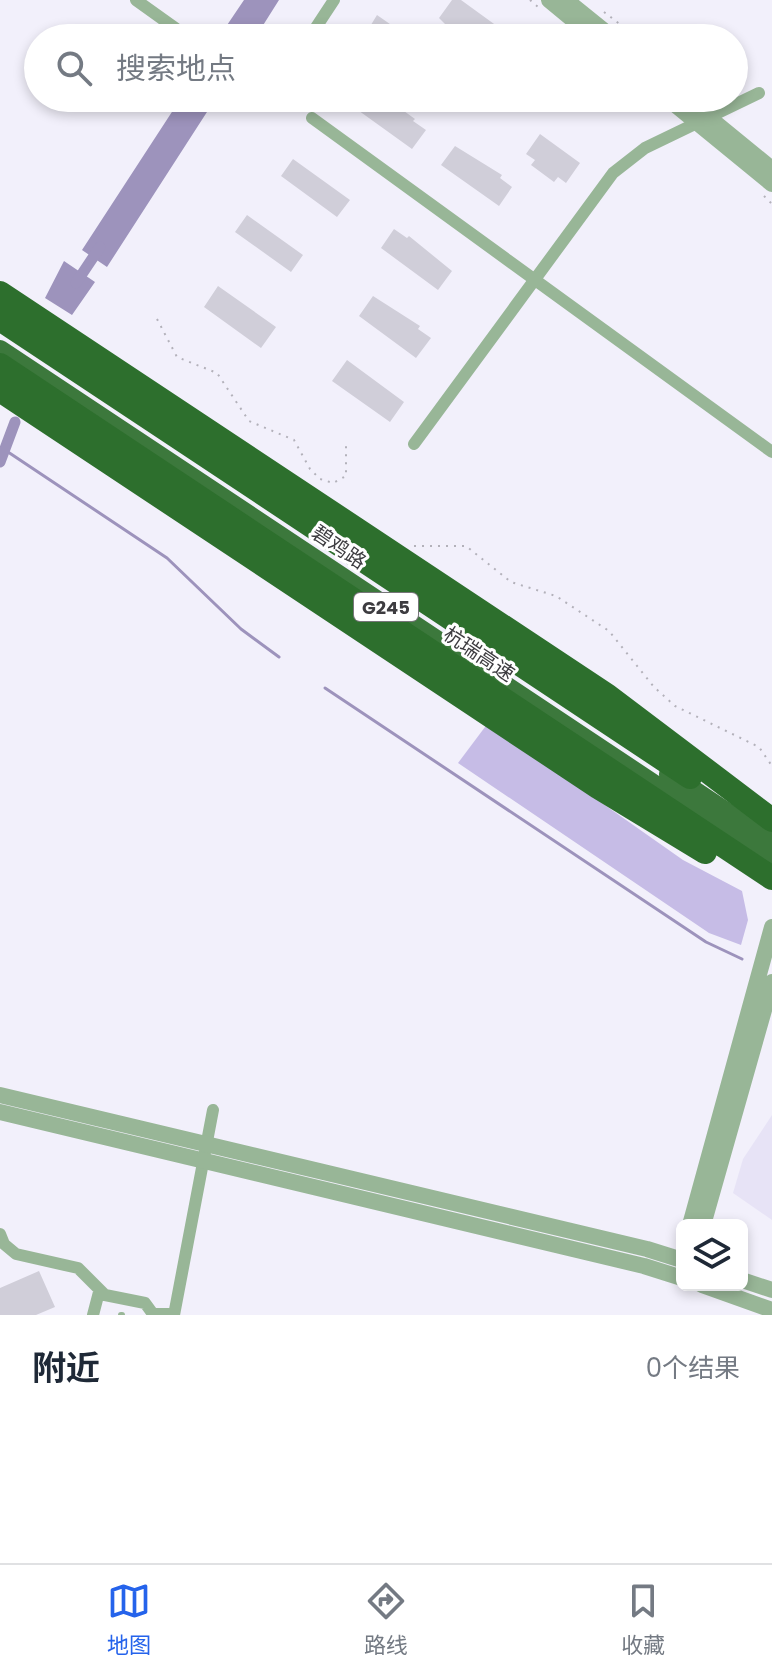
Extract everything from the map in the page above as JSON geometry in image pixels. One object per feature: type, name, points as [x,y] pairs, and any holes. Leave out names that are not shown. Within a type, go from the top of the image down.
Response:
[{"type":"highway","points":[[0,293],[608,696],[772,820]]},
{"type":"highway","name":"杭瑞高速","points":[[0,319],[772,831]]},
{"type":"highway","name":"碧鸡路","points":[[0,332],[772,843]]},
{"type":"highway","name":"碧鸡路","points":[[0,350],[772,863]]},
{"type":"highway","name":"杭瑞高速","points":[[0,365],[772,878]]},
{"type":"highway","points":[[0,390],[598,787],[772,893]]},
{"type":"street","points":[[136,0],[169,24]]},
{"type":"street","points":[[318,24],[334,0]]},
{"type":"street","points":[[549,0],[578,24]]},
{"type":"street","points":[[566,0],[596,24]]},
{"type":"street","points":[[748,98],[759,93]]},
{"type":"street","points":[[690,112],[772,169]]},
{"type":"street","points":[[696,112],[772,184]]},
{"type":"street","points":[[414,444],[613,173],[645,148],[720,112]]},
{"type":"street","points":[[312,118],[772,452]]},
{"type":"street","points":[[692,1219],[772,927]]},
{"type":"street","points":[[705,1219],[772,982]]},
{"type":"street","points":[[0,1095],[676,1277]]},
{"type":"street","points":[[0,1234],[4,1244],[16,1254],[78,1268],[99,1292],[145,1303],[151,1314],[174,1314],[213,1110]]},
{"type":"street","points":[[0,1112],[205,1152],[676,1257]]},
{"type":"street","points":[[748,1282],[772,1290]]},
{"type":"street","points":[[719,1291],[772,1310]]},
{"type":"street","points":[[93,1315],[99,1292]]},
{"type":"path","points":[[602,11],[619,24]]},
{"type":"path","points":[[157,319],[177,357],[217,373],[249,421],[294,440],[310,469],[320,479],[333,483],[346,476],[346,446]]},
{"type":"path","points":[[408,547],[466,546],[511,582],[556,596],[616,637],[654,687],[675,706],[759,747],[772,766]]},
{"type":"shaded area","points":[[244,0],[279,0],[264,24],[228,24]]},
{"type":"shaded area","points":[[172,112],[207,112],[107,267],[82,250]]},
{"type":"shaded area","points":[[64,261],[95,282],[72,315],[45,298]]},
{"type":"shaded area","points":[[488,723],[683,860],[742,891],[748,920],[741,945],[709,933],[458,763]]},
{"type":"shaded area","points":[[772,1115],[772,1220],[733,1193],[743,1159]]},
{"type":"building","points":[[452,0],[461,0],[494,24],[445,24],[439,18]]},
{"type":"building","points":[[377,15],[390,24],[372,24]]},
{"type":"building","points":[[361,112],[405,112],[426,130],[412,149]]},
{"type":"building","points":[[540,134],[580,163],[566,183],[558,177],[554,182],[531,165],[535,160],[526,154]]},
{"type":"building","points":[[455,146],[502,175],[500,178],[512,187],[499,206],[441,165]]},
{"type":"building","points":[[293,159],[350,200],[337,217],[281,176]]},
{"type":"building","points":[[247,215],[303,255],[291,272],[235,232]]},
{"type":"building","points":[[394,229],[407,238],[409,236],[452,271],[438,290],[381,248]]},
{"type":"building","points":[[218,286],[276,327],[261,348],[204,307]]},
{"type":"building","points":[[373,296],[420,326],[418,329],[431,338],[416,358],[359,316]]},
{"type":"building","points":[[347,360],[404,402],[390,422],[332,381]]},
{"type":"building","points":[[39,1271],[55,1307],[36,1315],[0,1315],[0,1288]]},
{"type":"waterway","points":[[76,283],[100,247]]},
{"type":"waterway","points":[[0,462],[15,422]]},
{"type":"waterway","points":[[5,450],[167,558],[241,629],[279,657]]},
{"type":"waterway","points":[[325,688],[706,942],[742,959]]}]
